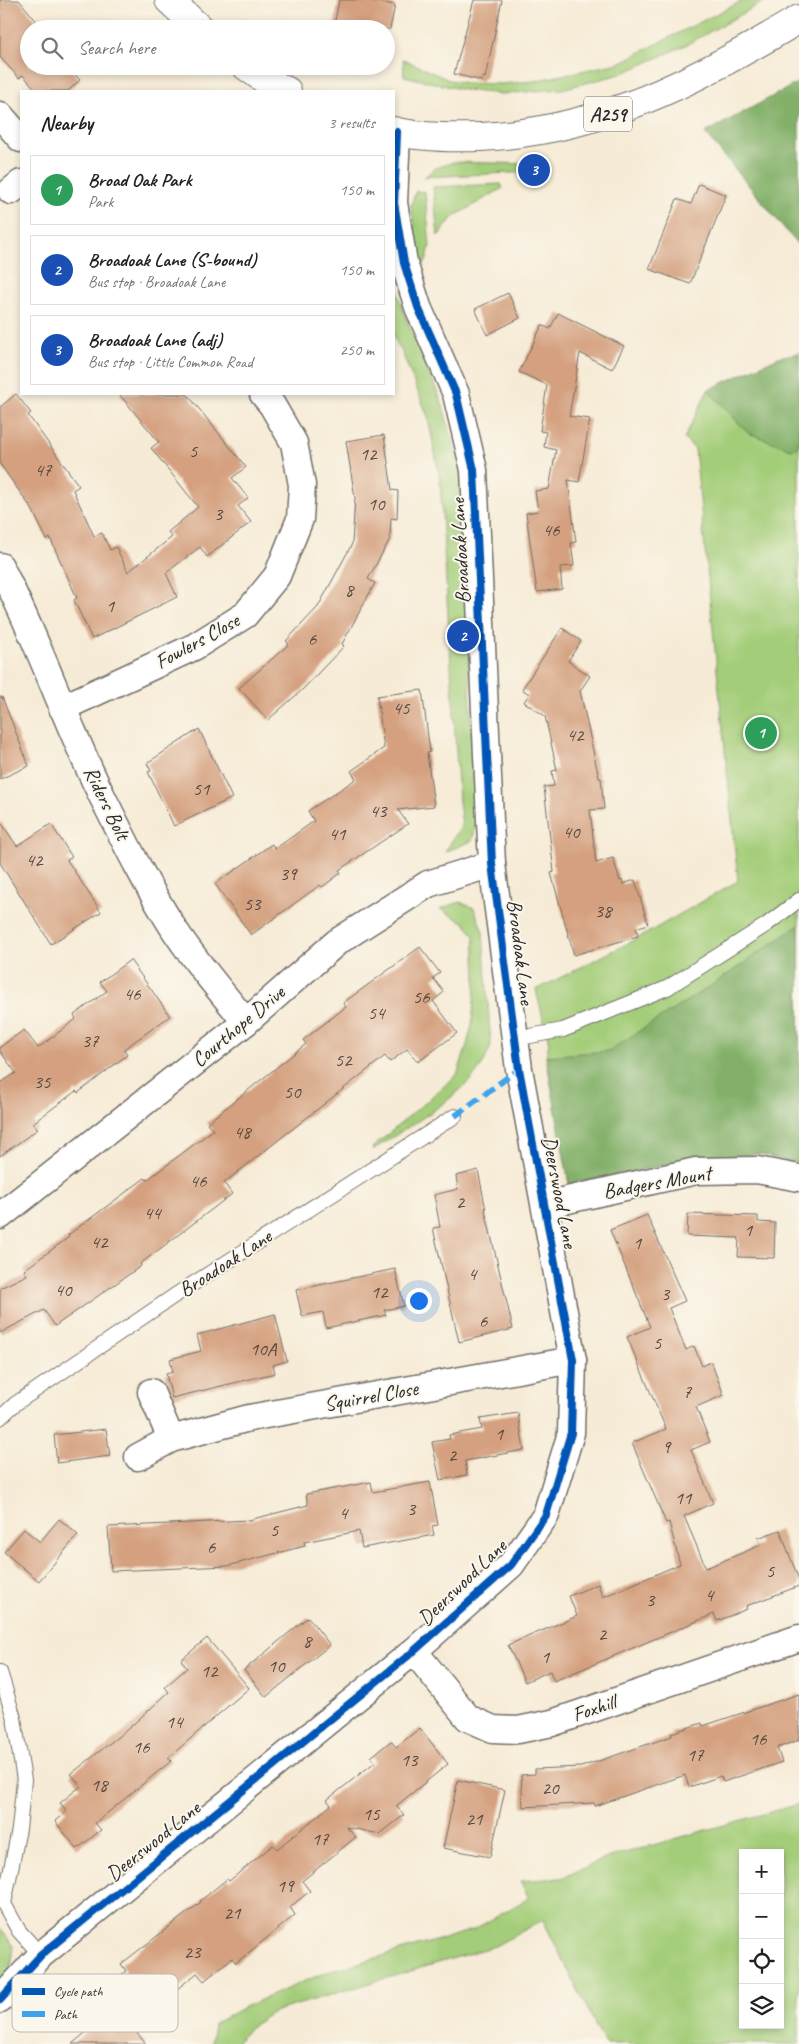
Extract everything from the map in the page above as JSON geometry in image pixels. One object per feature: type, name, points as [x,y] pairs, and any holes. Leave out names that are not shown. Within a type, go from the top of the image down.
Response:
[{"type":"highway","points":[[169,0],[190,20]]},
{"type":"highway","name":"A259","points":[[395,132],[451,138],[512,135],[569,126],[622,110],[690,80],[799,19]]},
{"type":"highway","points":[[259,75],[285,90]]},
{"type":"street","points":[[0,115],[20,139]]},
{"type":"street","name":"Broadoak Lane","points":[[395,209],[404,263],[418,308],[456,394],[474,470],[492,864],[519,1069]]},
{"type":"street","name":"Fowlers Close","points":[[62,708],[194,648],[245,615],[277,576],[300,519],[302,485],[294,443],[272,405],[264,395]]},
{"type":"street","name":"Riders Bolt","points":[[0,566],[100,792],[144,876],[174,930],[246,1022]]},
{"type":"street","name":"Courthope Drive","points":[[0,1216],[246,1022],[337,942],[428,884],[492,864]]},
{"type":"street","name":"Deerswood Lane","points":[[41,1955],[414,1651],[511,1565],[546,1515],[571,1433],[573,1360],[519,1069]]},
{"type":"street","name":"Badgers Mount","points":[[545,1205],[696,1171],[757,1170],[799,1178]]},
{"type":"street","name":"Squirrel Close","points":[[138,1457],[171,1439],[249,1418],[573,1360]]},
{"type":"street","points":[[151,1392],[171,1439]]},
{"type":"street","name":"Foxhill","points":[[414,1651],[468,1718],[493,1729],[518,1730],[552,1723],[799,1638]]},
{"type":"street","points":[[24,1974],[41,1955]]},
{"type":"street","points":[[0,2000],[12,1987]]},
{"type":"lane","points":[[514,1039],[563,1030],[666,988],[766,925],[799,900]]},
{"type":"lane","name":"Broadoak Lane","points":[[0,1418],[15,1404],[174,1296],[456,1116]]},
{"type":"lane","points":[[0,1672],[14,1718],[24,1780],[19,1830],[4,1904],[19,1931],[41,1955]]},
{"type":"green space","points":[[744,0],[767,0],[686,45],[621,74],[562,89],[501,94],[464,90],[404,76],[403,59],[449,80],[467,83],[501,84],[534,81],[619,63]]},
{"type":"green space","points":[[799,82],[799,246],[705,133]]},
{"type":"green space","points":[[454,162],[532,164],[530,172],[424,177],[436,168]]},
{"type":"green space","points":[[501,184],[503,188],[453,217],[438,236],[433,187]]},
{"type":"green space","points":[[416,191],[425,192],[430,246],[426,262],[419,262],[411,205]]},
{"type":"green space","points":[[395,283],[404,313],[442,403],[461,470],[476,826],[472,841],[445,852],[462,825],[459,802],[440,480],[428,417],[395,340]]},
{"type":"green space","points":[[799,353],[799,1164],[758,1154],[702,1158],[569,1184],[546,1056],[549,1043],[536,990],[642,936],[738,881],[695,449],[684,439],[708,390],[779,357]]},
{"type":"green space","points":[[799,353],[799,447],[791,449],[748,433],[708,390],[779,357]]},
{"type":"green space","points":[[460,902],[474,908],[483,932],[491,1046],[483,1064],[462,1089],[433,1111],[373,1150],[372,1148],[457,1075],[472,1025],[476,978],[474,936],[465,923],[440,909]]},
{"type":"green space","points":[[799,925],[799,1164],[758,1154],[702,1158],[569,1184],[546,1056],[608,1051],[715,983]]},
{"type":"green space","points":[[799,1804],[799,2044],[605,2044],[543,1920],[495,1946],[273,2012],[250,2027],[236,2044],[211,2044],[214,2024],[244,2007],[324,1973],[473,1930],[529,1898],[520,1881],[561,1878],[607,1858]]},
{"type":"green space","points":[[0,1928],[14,1946],[11,1968],[0,1980]]},
{"type":"building","points":[[0,0],[19,0],[36,20],[20,20],[20,75],[23,75],[19,78],[0,57]]},
{"type":"building","points":[[339,0],[368,0],[395,5],[392,20],[335,20]]},
{"type":"building","points":[[474,0],[502,0],[485,78],[483,77],[482,81],[454,74]]},
{"type":"building","points":[[23,75],[75,75],[80,80],[69,90],[36,90]]},
{"type":"building","points":[[699,184],[726,195],[690,284],[649,269],[677,199],[691,204]]},
{"type":"building","points":[[508,293],[520,318],[487,335],[475,309]]},
{"type":"building","points":[[558,313],[624,346],[612,369],[580,353],[569,416],[590,419],[579,482],[568,480],[576,542],[571,543],[574,566],[560,567],[562,589],[537,592],[526,513],[538,511],[535,491],[549,489],[556,450],[544,447],[546,432],[540,431],[547,385],[519,372],[542,325],[550,329]]},
{"type":"building","points":[[16,394],[31,413],[28,415],[79,486],[73,490],[94,536],[102,533],[110,550],[116,547],[128,572],[172,537],[168,532],[198,507],[151,448],[159,442],[120,395],[188,395],[246,467],[232,478],[248,498],[238,506],[251,522],[207,557],[200,547],[166,573],[177,597],[92,639],[74,600],[77,598],[50,538],[47,540],[32,509],[0,464],[0,407]]},
{"type":"building","points":[[384,435],[392,490],[398,491],[397,519],[391,518],[390,539],[368,579],[375,583],[342,644],[344,646],[302,690],[268,720],[239,688],[289,644],[286,641],[318,607],[352,544],[355,498],[346,441]]},
{"type":"building","points":[[562,628],[581,641],[568,661],[590,676],[580,691],[599,778],[601,778],[604,809],[590,810],[596,863],[613,858],[620,881],[622,880],[623,884],[635,880],[648,924],[636,928],[638,936],[574,955],[551,873],[554,872],[544,787],[554,786],[552,771],[557,770],[545,716],[524,702],[529,694],[522,689]]},
{"type":"building","points":[[422,690],[430,752],[427,753],[434,806],[398,810],[408,824],[339,870],[341,873],[322,887],[320,885],[251,935],[215,884],[272,844],[275,849],[314,821],[308,811],[356,779],[351,771],[384,748],[377,696]]},
{"type":"building","points":[[0,697],[2,697],[29,766],[0,779]]},
{"type":"building","points":[[199,729],[232,798],[174,826],[148,772],[151,771],[147,763]]},
{"type":"building","points":[[0,821],[17,846],[51,824],[72,857],[67,860],[101,912],[51,944],[0,863]]},
{"type":"building","points":[[420,947],[440,973],[433,978],[444,992],[433,1001],[457,1033],[418,1062],[407,1049],[390,1062],[385,1056],[224,1183],[232,1194],[140,1264],[141,1266],[55,1326],[44,1310],[0,1333],[0,1288],[27,1275],[24,1270],[69,1237],[68,1235],[145,1178],[147,1180],[213,1130],[207,1123],[306,1044],[303,1040],[346,1007],[343,1003]]},
{"type":"building","points":[[130,960],[170,1016],[124,1049],[127,1055],[78,1093],[76,1091],[33,1123],[38,1129],[0,1156],[0,1083],[16,1073],[0,1051],[0,1047],[24,1030],[38,1048],[76,1019],[74,1015],[107,991],[100,982]]},
{"type":"building","points":[[478,1170],[485,1210],[513,1329],[459,1342],[433,1228],[440,1227],[434,1195],[458,1189],[456,1176]]},
{"type":"building","points":[[688,1214],[758,1216],[758,1222],[775,1223],[774,1258],[738,1257],[739,1238],[687,1236]]},
{"type":"building","points":[[647,1215],[685,1301],[669,1308],[686,1350],[694,1346],[702,1366],[711,1362],[724,1395],[696,1407],[710,1442],[691,1450],[713,1503],[684,1516],[706,1568],[761,1545],[758,1538],[780,1530],[799,1580],[799,1586],[746,1606],[747,1609],[717,1621],[714,1614],[554,1681],[550,1671],[525,1682],[508,1645],[577,1616],[569,1596],[598,1584],[603,1597],[680,1564],[669,1522],[666,1523],[632,1443],[666,1429],[627,1337],[650,1327],[610,1230]]},
{"type":"building","points":[[395,1269],[404,1306],[384,1310],[386,1315],[326,1328],[323,1312],[302,1316],[296,1290]]},
{"type":"building","points":[[275,1314],[287,1361],[273,1365],[275,1373],[172,1398],[166,1374],[173,1372],[170,1359],[201,1351],[197,1335]]},
{"type":"building","points":[[518,1413],[524,1450],[465,1461],[467,1475],[440,1480],[432,1442],[450,1439],[449,1435],[482,1429],[480,1419]]},
{"type":"building","points":[[106,1429],[110,1456],[57,1463],[54,1435]]},
{"type":"building","points":[[371,1482],[373,1492],[430,1482],[438,1525],[432,1526],[434,1535],[362,1548],[359,1531],[304,1542],[305,1546],[227,1566],[111,1571],[108,1527],[249,1520],[308,1505],[306,1494]]},
{"type":"building","points":[[59,1519],[78,1535],[39,1581],[4,1552],[24,1529],[40,1542]]},
{"type":"building","points":[[308,1617],[330,1645],[266,1697],[244,1670]]},
{"type":"building","points":[[207,1638],[249,1688],[168,1758],[171,1761],[95,1823],[101,1830],[77,1849],[55,1821],[67,1811],[60,1803],[81,1786],[71,1774],[129,1728],[169,1692],[165,1687],[187,1668],[181,1660]]},
{"type":"building","points":[[799,1694],[799,1740],[777,1748],[782,1762],[723,1782],[721,1776],[689,1787],[685,1775],[595,1806],[594,1803],[523,1807],[521,1775],[535,1774],[535,1769],[581,1767],[672,1736],[671,1733],[702,1723],[703,1726]]},
{"type":"building","points":[[420,1728],[448,1764],[396,1806],[404,1815],[380,1834],[346,1827],[356,1837],[302,1881],[310,1891],[290,1907],[295,1915],[236,1963],[232,1958],[204,1981],[197,1973],[178,1988],[178,1974],[122,1974],[126,1971],[121,1964],[201,1902],[227,1879],[229,1881],[273,1845],[277,1849],[331,1805],[327,1800],[375,1762],[371,1757],[391,1741],[396,1747]]},
{"type":"building","points":[[458,1780],[505,1790],[490,1857],[443,1848]]},
{"type":"building","points":[[86,2032],[136,2032],[146,2044],[72,2044]]},
{"type":"marked path","points":[[455,1116],[519,1069]]},
{"type":"cycle path","points":[[395,179],[397,132]]},
{"type":"cycle path","points":[[24,1974],[41,1955],[414,1651],[511,1565],[546,1515],[571,1433],[573,1360],[519,1069],[492,864],[474,470],[456,394],[418,307],[404,263],[395,209]]},
{"type":"cycle path","points":[[0,2000],[12,1987]]},
{"type":"place","name":"Broadoak Lane (adj)","points":[[534,170]]},
{"type":"place","name":"Broadoak Lane (S-bound)","points":[[463,636]]},
{"type":"place","name":"Broad Oak Park","points":[[761,733]]}]
